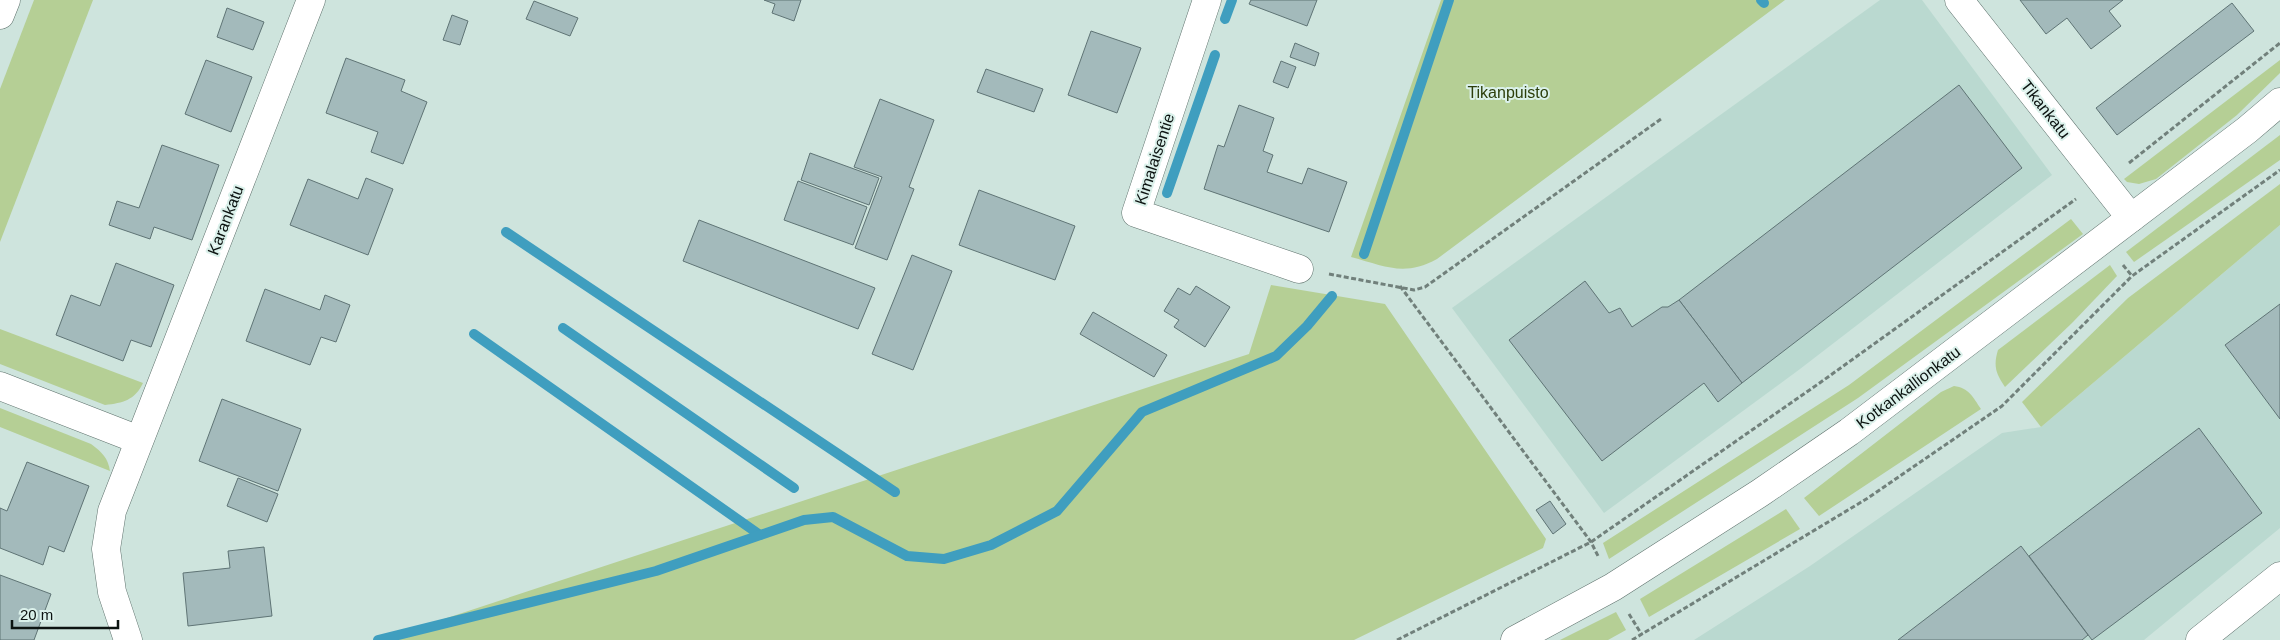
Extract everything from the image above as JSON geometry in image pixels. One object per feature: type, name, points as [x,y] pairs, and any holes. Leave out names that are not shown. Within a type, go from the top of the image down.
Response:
[{"type":"street","points":[[0,15],[6,0]]},
{"type":"street","name":"Karankatu","points":[[128,640],[112,592],[106,548],[112,511],[311,0]]},
{"type":"street","name":"Kimalaisentie","points":[[1207,0],[1136,213],[1299,269]]},
{"type":"street","name":"Tikankatu","points":[[1959,0],[2131,218]]},
{"type":"street","name":"Kotkankallionkatu","points":[[1516,640],[1613,587],[1760,493],[1849,432],[2131,218],[2280,102]]},
{"type":"street","points":[[0,386],[139,440]]},
{"type":"street","points":[[2200,640],[2280,576]]},
{"type":"path","points":[[2123,167],[2280,43]]},
{"type":"path","points":[[1299,269],[1414,290],[1435,282],[1661,119]]},
{"type":"path","points":[[1632,640],[1868,498],[2002,406],[2132,276],[2280,170]]},
{"type":"path","points":[[1397,640],[1591,542],[1821,382],[2078,197]]},
{"type":"path","points":[[1400,286],[1591,542]]},
{"type":"shaded area","points":[[1880,0],[1922,0],[2052,175],[1800,369],[1604,513],[1452,308]]},
{"type":"shaded area","points":[[2280,225],[2280,528],[2144,640],[1694,640],[1810,566],[2002,433],[2041,427]]},
{"type":"green space","points":[[34,0],[93,0],[0,242],[0,89]]},
{"type":"green space","name":"Tikanpuisto","points":[[1441,0],[1785,0],[1437,259],[1414,268],[1404,269],[1351,257]]},
{"type":"green space","points":[[2280,60],[2280,73],[2237,115],[2156,179],[2139,184],[2127,182],[2124,179]]},
{"type":"green space","points":[[2280,135],[2280,160],[2134,262],[2126,252]]},
{"type":"green space","points":[[2280,184],[2280,225],[2041,427],[2022,402],[2128,298]]},
{"type":"green space","points":[[2071,219],[2083,234],[1858,398],[1609,559],[1603,543],[1849,385]]},
{"type":"green space","points":[[2110,265],[2117,276],[2072,323],[2005,387],[1996,370],[1998,350]]},
{"type":"green space","points":[[1271,285],[1385,304],[1546,539],[1543,548],[1354,640],[380,640],[1249,354]]},
{"type":"green space","points":[[0,329],[143,383],[140,389],[128,400],[105,405],[0,364]]},
{"type":"green space","points":[[1954,386],[1967,391],[1981,409],[1819,516],[1804,498],[1941,392]]},
{"type":"green space","points":[[0,408],[91,444],[104,456],[110,471],[0,427]]},
{"type":"green space","points":[[1786,509],[1800,529],[1649,617],[1640,599]]},
{"type":"green space","points":[[1616,612],[1626,630],[1608,640],[1560,640]]},
{"type":"building","points":[[764,0],[801,0],[794,21],[772,13],[775,4]]},
{"type":"building","points":[[1251,0],[1317,0],[1307,26],[1249,4]]},
{"type":"building","points":[[2020,0],[2123,0],[2109,11],[2121,26],[2091,49],[2067,18],[2046,34]]},
{"type":"building","points":[[534,1],[578,18],[570,36],[526,19]]},
{"type":"building","points":[[2232,3],[2254,31],[2117,135],[2096,108]]},
{"type":"building","points":[[227,8],[264,22],[253,50],[217,37]]},
{"type":"building","points":[[452,15],[468,21],[460,45],[443,40]]},
{"type":"building","points":[[1091,31],[1141,48],[1117,113],[1068,95]]},
{"type":"building","points":[[1295,43],[1319,53],[1315,66],[1290,57]]},
{"type":"building","points":[[346,58],[405,80],[401,91],[427,102],[403,164],[371,152],[378,132],[326,113]]},
{"type":"building","points":[[206,60],[252,77],[231,132],[185,114]]},
{"type":"building","points":[[1281,61],[1296,67],[1288,88],[1273,82]]},
{"type":"building","points":[[986,69],[1043,89],[1034,112],[977,92]]},
{"type":"building","points":[[1959,85],[2022,168],[1742,383],[1679,300]]},
{"type":"building","points":[[880,99],[934,120],[909,187],[914,189],[887,260],[855,248],[882,177],[854,167]]},
{"type":"building","points":[[1239,105],[1274,118],[1263,151],[1273,155],[1267,172],[1302,184],[1308,168],[1347,182],[1329,232],[1204,189],[1218,145],[1224,147]]},
{"type":"building","points":[[162,145],[219,165],[192,240],[154,227],[150,239],[109,225],[117,201],[139,208]]},
{"type":"building","points":[[810,153],[879,178],[869,205],[801,180]]},
{"type":"building","points":[[366,178],[393,189],[368,255],[290,225],[308,179],[358,199]]},
{"type":"building","points":[[798,181],[867,207],[853,245],[784,220]]},
{"type":"building","points":[[979,190],[1075,226],[1055,280],[959,245]]},
{"type":"building","points":[[699,220],[875,288],[858,329],[683,261]]},
{"type":"building","points":[[912,255],[952,271],[913,370],[872,354]]},
{"type":"building","points":[[116,263],[174,285],[151,347],[131,340],[123,361],[56,335],[71,295],[100,306]]},
{"type":"building","points":[[1585,281],[1609,313],[1620,308],[1632,327],[1662,307],[1668,307],[1679,300],[1742,383],[1718,402],[1704,383],[1602,461],[1509,340]]},
{"type":"building","points":[[1196,286],[1230,307],[1205,347],[1174,327],[1179,320],[1164,311],[1178,288],[1190,295]]},
{"type":"building","points":[[265,289],[320,310],[325,295],[350,305],[336,342],[321,337],[310,365],[246,341]]},
{"type":"building","points":[[2280,304],[2280,419],[2225,345]]},
{"type":"building","points":[[1093,312],[1167,355],[1154,377],[1080,334]]},
{"type":"building","points":[[222,399],[301,429],[278,491],[199,461]]},
{"type":"building","points":[[2199,428],[2262,513],[2092,640],[2029,556]]},
{"type":"building","points":[[27,462],[89,486],[64,552],[49,546],[43,565],[0,548],[0,508],[7,511]]},
{"type":"building","points":[[238,478],[278,494],[267,522],[227,506]]},
{"type":"building","points":[[1550,501],[1566,524],[1553,534],[1536,510]]},
{"type":"building","points":[[2021,546],[2088,635],[2082,640],[1898,640]]},
{"type":"building","points":[[264,547],[272,616],[188,626],[183,573],[230,568],[228,551]]},
{"type":"building","points":[[0,575],[51,594],[34,640],[0,640]]},
{"type":"waterway","points":[[1225,19],[1232,0]]},
{"type":"waterway","points":[[1364,254],[1449,0]]},
{"type":"waterway","points":[[1761,0],[1764,3]]},
{"type":"waterway","points":[[1167,193],[1215,55]]},
{"type":"waterway","points":[[506,232],[895,492]]},
{"type":"waterway","points":[[378,640],[656,571],[804,520],[833,517],[907,556],[944,559],[991,545],[1057,511],[1142,412],[1276,356],[1307,326],[1332,296]]},
{"type":"waterway","points":[[563,328],[794,488]]},
{"type":"waterway","points":[[474,334],[760,535]]}]
